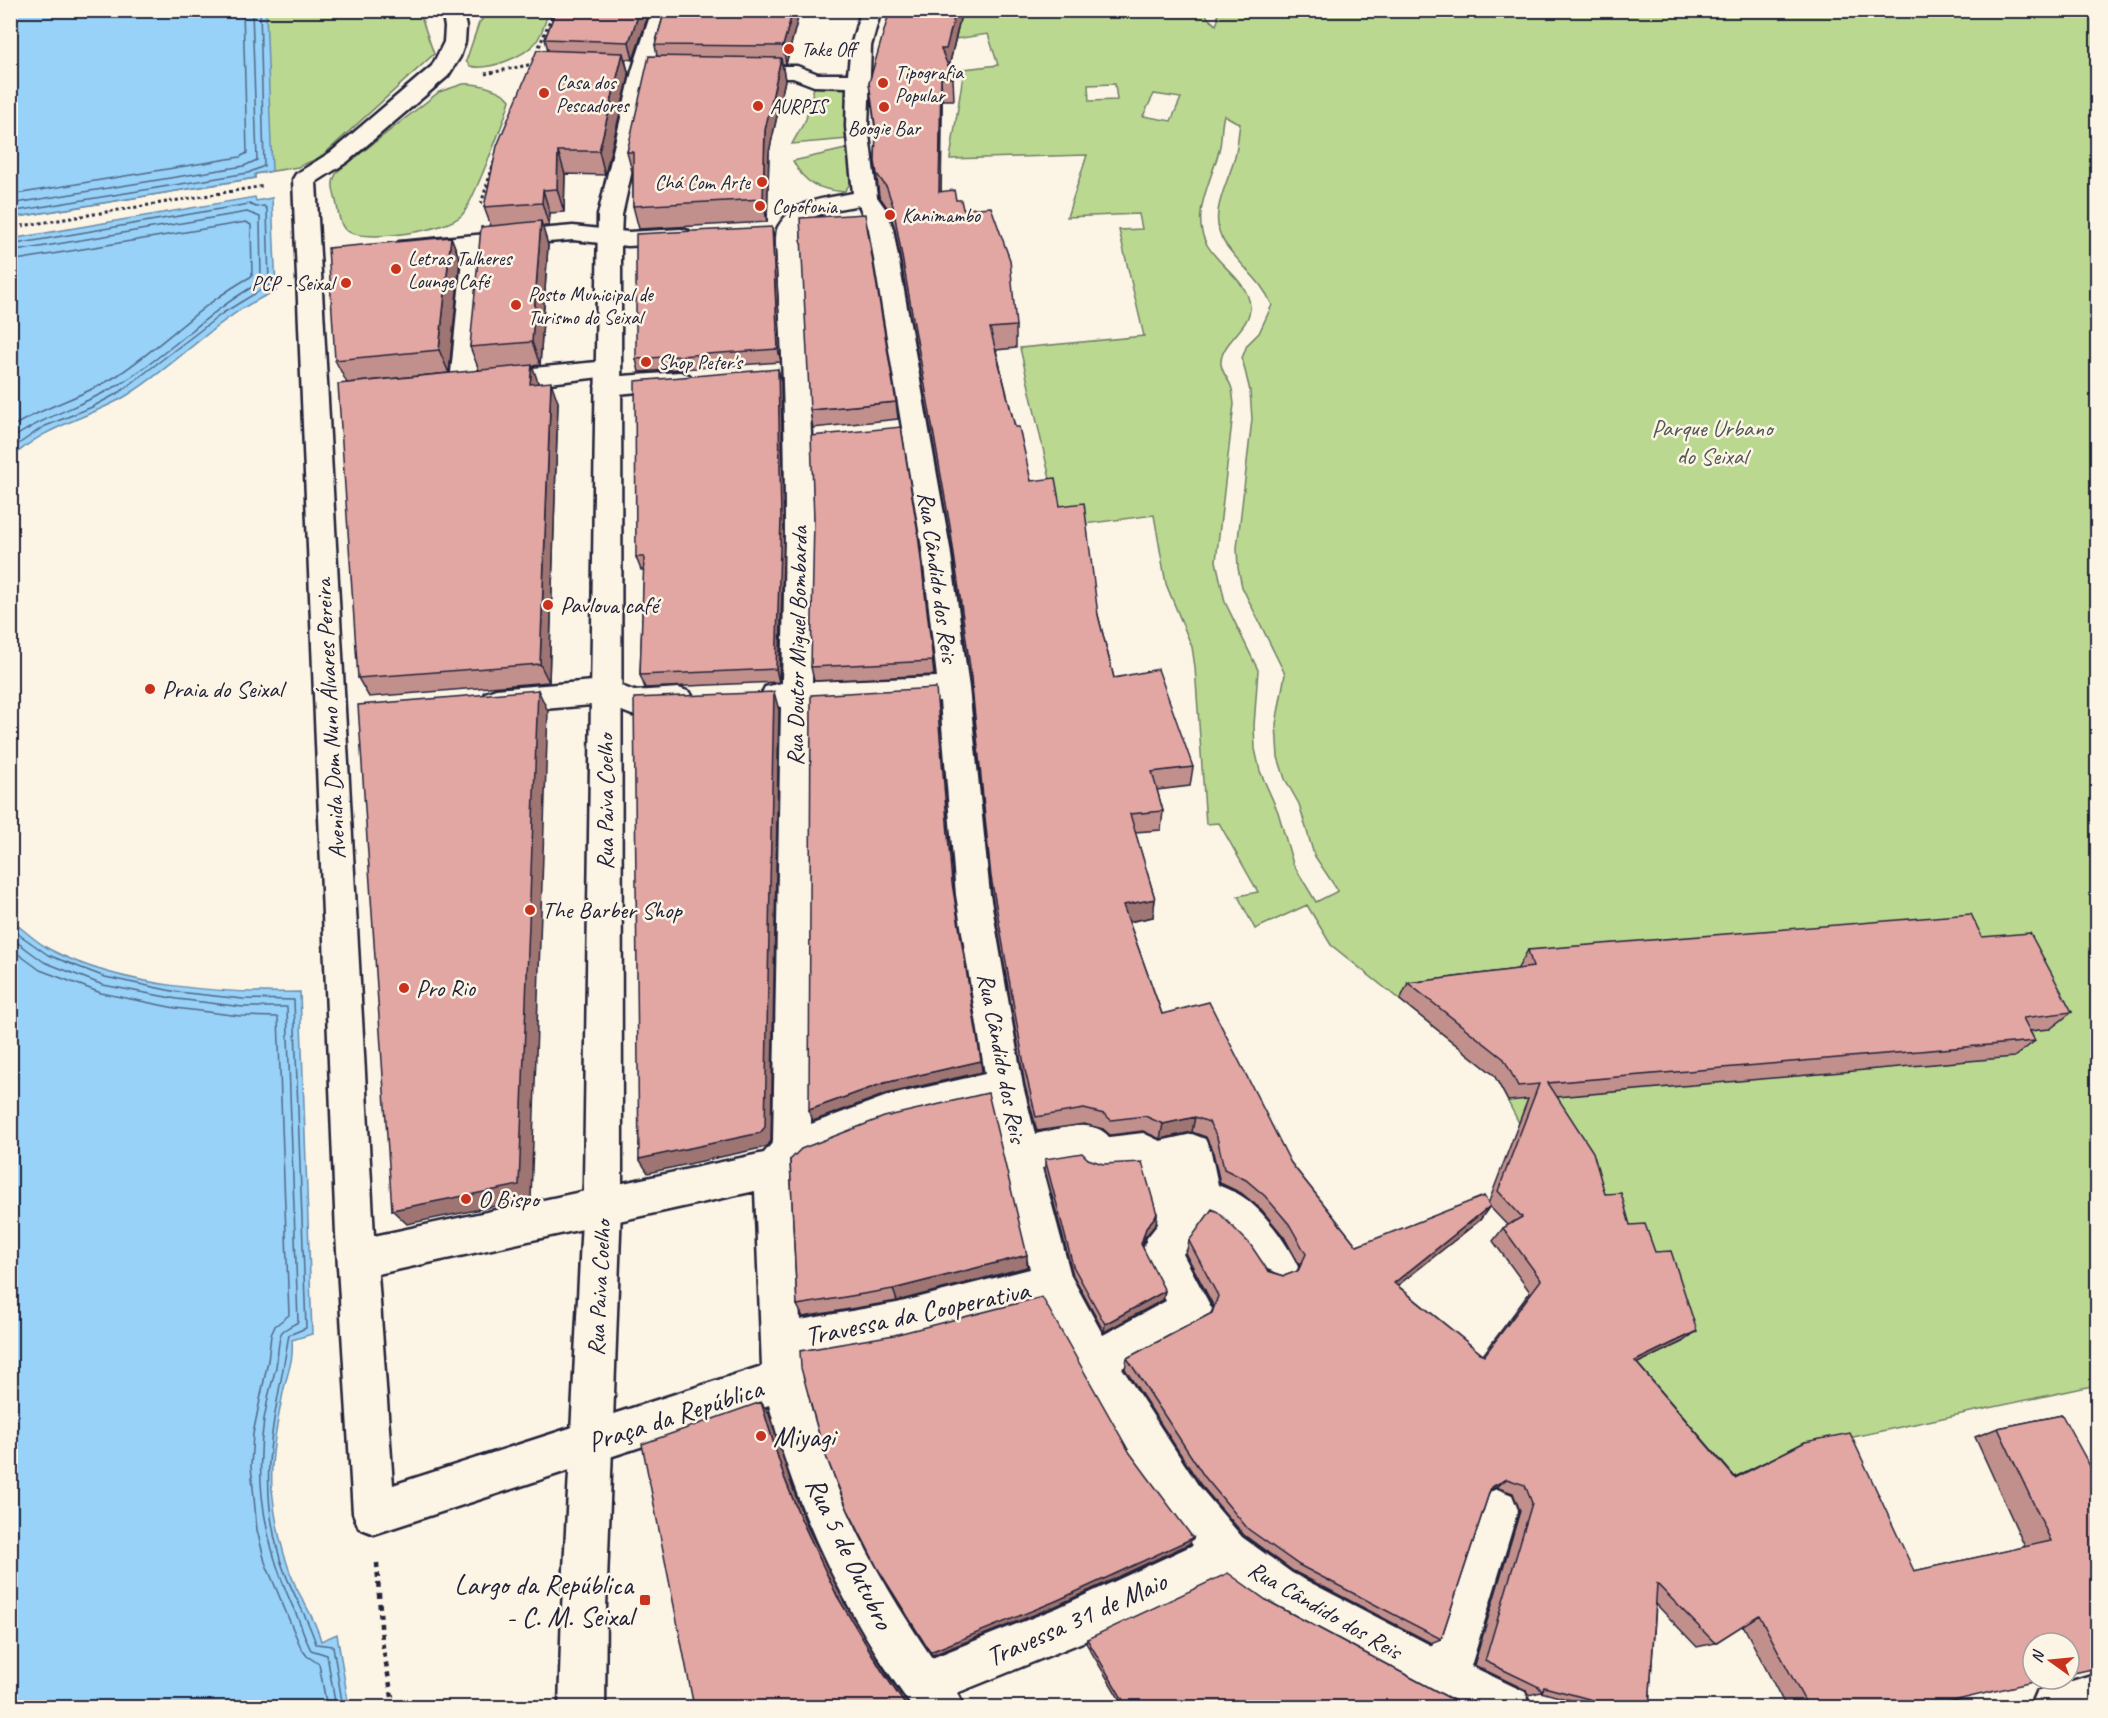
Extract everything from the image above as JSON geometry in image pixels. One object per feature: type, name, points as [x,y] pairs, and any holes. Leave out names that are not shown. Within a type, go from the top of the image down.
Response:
[{"type":"street","points":[[304,179],[339,157],[440,71],[451,57],[456,42],[457,26],[452,10]]},
{"type":"street","name":"Rua Paiva Coelho","points":[[582,1707],[602,1206],[610,215],[642,70],[662,10]]},
{"type":"street","points":[[865,197],[858,127],[858,81],[861,46],[872,10]]},
{"type":"street","points":[[717,72],[797,72],[814,80],[858,81]]},
{"type":"street","name":"Avenida Dom Nuno Álvares Pereira","points":[[304,179],[319,255],[345,713],[357,1259]]},
{"type":"street","name":"Rua Doutor Miguel Bombarda","points":[[783,1159],[800,533],[810,439],[784,372],[777,231],[800,214],[813,208],[865,197]]},
{"type":"street","name":"Rua Cândido dos Reis","points":[[865,197],[875,211],[881,229],[903,430],[936,548],[954,688],[973,895],[1005,1086],[1035,1218],[1053,1283],[1095,1361],[1138,1433],[1183,1500],[1227,1552],[1277,1588],[1445,1677],[1509,1707]]},
{"type":"street","points":[[386,249],[573,232],[628,239],[708,235]]},
{"type":"street","points":[[476,241],[452,384],[608,378],[701,379]]},
{"type":"street","points":[[750,696],[954,688]]},
{"type":"street","points":[[464,703],[606,692],[632,703],[703,699]]},
{"type":"street","points":[[374,1513],[357,1259],[602,1206],[783,1159],[886,1113],[1005,1086]]},
{"type":"street","points":[[1021,1155],[1077,1143],[1092,1145],[1101,1156],[1143,1151],[1157,1159],[1192,1152],[1202,1197]]},
{"type":"street","points":[[782,1361],[783,1159]]},
{"type":"street","points":[[1157,1159],[1178,1227]]},
{"type":"street","points":[[1095,1361],[1192,1309],[1161,1252],[1202,1197]]},
{"type":"street","points":[[1202,1197],[1230,1210],[1260,1242],[1278,1267]]},
{"type":"street","name":"Travessa da Cooperativa","points":[[782,1361],[897,1323],[1053,1283]]},
{"type":"street","name":"Praça da República","points":[[374,1513],[591,1442],[782,1361]]},
{"type":"street","name":"Rua 5 de Outubro","points":[[782,1361],[808,1467],[845,1555],[877,1616],[932,1696]]},
{"type":"street","points":[[1445,1677],[1497,1510]]},
{"type":"street","name":"Travessa 31 de Maio","points":[[932,1696],[1069,1625],[1227,1552]]},
{"type":"street","points":[[2052,1707],[2097,1696]]},
{"type":"path","points":[[528,75],[554,10]]},
{"type":"path","points":[[476,241],[478,216],[496,159]]},
{"type":"path","points":[[10,228],[304,179]]},
{"type":"path","points":[[374,1513],[382,1641],[394,1707]]},
{"type":"green space","points":[[490,10],[549,11],[536,42],[523,53],[496,65],[470,66],[466,61],[479,23]]},
{"type":"green space","name":"Parque Urbano do Seixal","points":[[938,10],[1205,11],[1208,18],[1216,25],[1217,10],[2097,11],[2097,1385],[1830,1442],[1664,1514],[1519,1123],[1494,1075],[1331,945],[1307,905],[1255,929],[1238,896],[1258,892],[1219,823],[1206,824],[1192,647],[1166,584],[1154,515],[1061,527],[1020,348],[1144,336],[1119,230],[1142,229],[1139,214],[1067,217],[1087,155],[950,159],[964,69],[998,65],[988,34],[943,41]],"holes":[[[1115,84],[1117,100],[1089,101],[1088,85]],[[1154,94],[1181,98],[1171,121],[1143,116]],[[1224,115],[1240,124],[1235,157],[1218,210],[1219,232],[1230,250],[1262,287],[1272,305],[1259,333],[1247,345],[1242,358],[1250,391],[1252,419],[1237,548],[1238,568],[1242,587],[1285,674],[1276,724],[1278,757],[1285,779],[1299,804],[1314,855],[1338,891],[1316,902],[1293,864],[1278,812],[1260,771],[1255,749],[1254,726],[1258,670],[1225,602],[1216,561],[1234,404],[1232,388],[1223,371],[1221,361],[1227,347],[1246,321],[1250,306],[1244,288],[1211,251],[1202,231],[1202,207],[1220,146]]]},
{"type":"green space","points":[[35,11],[419,11],[434,54],[321,157],[298,167],[255,174],[255,178],[11,218]]},
{"type":"green space","points":[[815,83],[847,84],[848,139],[792,144],[806,119]]},
{"type":"green space","points":[[463,84],[488,88],[501,93],[510,100],[488,161],[462,215],[440,226],[406,234],[370,236],[344,229],[333,189],[333,182],[338,171],[439,92]]},
{"type":"green space","points":[[850,148],[850,184],[844,192],[820,187],[808,181],[793,161]]},
{"type":"water","points":[[11,10],[266,11],[272,171],[255,174],[255,178],[11,218]]},
{"type":"water","points":[[255,197],[256,201],[272,198],[276,291],[255,301],[217,326],[126,396],[37,438],[11,459],[11,239]]},
{"type":"water","points":[[11,920],[51,950],[79,963],[141,980],[206,989],[300,992],[312,1334],[292,1340],[291,1361],[274,1441],[272,1489],[280,1539],[296,1587],[321,1641],[337,1634],[349,1707],[11,1707]]},
{"type":"building","points":[[556,10],[640,10],[629,42],[545,39]]},
{"type":"building","points":[[665,10],[793,10],[783,46],[655,45]]},
{"type":"building","points":[[890,10],[956,10],[946,49],[941,49],[953,78],[941,78],[939,192],[954,190],[956,200],[961,200],[963,209],[991,207],[1010,260],[1016,326],[990,328],[1015,427],[1019,427],[1031,481],[1055,478],[1060,506],[1084,503],[1098,615],[1114,678],[1158,669],[1193,767],[1152,772],[1163,811],[1130,814],[1155,899],[1123,905],[1162,1014],[1209,1002],[1291,1163],[1357,1246],[1484,1196],[1490,1206],[1394,1283],[1484,1356],[1541,1280],[1503,1228],[1522,1217],[1498,1191],[1539,1084],[1518,1086],[1504,1059],[1408,983],[1533,967],[1528,950],[1971,914],[1982,937],[2030,933],[2072,1012],[2023,1018],[2035,1041],[1548,1083],[1593,1152],[1605,1194],[1621,1193],[1630,1225],[1645,1224],[1655,1252],[1671,1251],[1697,1331],[1635,1361],[1735,1478],[1805,1442],[1850,1433],[1914,1571],[2051,1541],[1998,1428],[2062,1415],[2097,1479],[2097,1668],[2081,1671],[2081,1631],[2021,1631],[2021,1685],[1928,1707],[1808,1707],[1759,1615],[1715,1643],[1657,1584],[1649,1707],[1619,1707],[1544,1687],[1542,1692],[1539,1687],[1485,1661],[1532,1503],[1525,1485],[1507,1479],[1491,1487],[1441,1639],[1299,1565],[1248,1529],[1204,1476],[1127,1358],[1212,1313],[1218,1296],[1189,1241],[1212,1209],[1218,1212],[1250,1244],[1268,1271],[1284,1276],[1298,1271],[1306,1254],[1289,1224],[1265,1196],[1246,1180],[1224,1169],[1217,1137],[1209,1122],[1195,1117],[1163,1124],[1145,1116],[1111,1120],[1104,1114],[1084,1109],[1036,1117],[1025,1070],[991,877],[970,667],[950,526],[893,206],[887,188],[877,174],[876,131],[869,83]]},
{"type":"building","points":[[537,50],[623,53],[599,151],[558,151],[557,189],[543,190],[542,203],[484,207],[497,146]]},
{"type":"building","points":[[649,56],[781,58],[765,130],[763,199],[633,206],[633,152],[627,152]]},
{"type":"building","points":[[865,214],[896,402],[810,410],[800,218]]},
{"type":"building","points":[[541,221],[532,342],[470,347],[481,227]]},
{"type":"building","points":[[772,227],[778,349],[636,359],[636,234]]},
{"type":"building","points":[[451,237],[439,350],[335,360],[328,248]]},
{"type":"building","points":[[532,365],[530,384],[551,382],[540,664],[358,678],[338,384]]},
{"type":"building","points":[[778,369],[781,519],[776,669],[640,675],[644,557],[636,557],[635,381]]},
{"type":"building","points":[[901,427],[918,534],[933,661],[811,667],[814,519],[811,436]]},
{"type":"building","points":[[936,688],[952,883],[981,1061],[884,1083],[809,1110],[811,695]]},
{"type":"building","points":[[538,690],[519,1185],[392,1210],[358,705]]},
{"type":"building","points":[[774,692],[765,1127],[760,1133],[639,1159],[634,698]]},
{"type":"building","points":[[988,1093],[1027,1255],[893,1289],[797,1305],[790,1160],[801,1149],[884,1117]]},
{"type":"building","points":[[1082,1153],[1088,1159],[1103,1164],[1142,1162],[1157,1214],[1146,1228],[1141,1244],[1165,1291],[1105,1324],[1073,1266],[1045,1159]]},
{"type":"building","points":[[1042,1297],[1130,1453],[1193,1538],[1056,1601],[930,1652],[878,1569],[848,1510],[823,1449],[801,1368],[800,1351],[894,1335]]},
{"type":"building","points":[[761,1402],[784,1477],[837,1596],[882,1671],[906,1706],[912,1707],[694,1707],[642,1444]]},
{"type":"building","points":[[1228,1573],[1266,1600],[1466,1707],[1127,1707],[1087,1639]]},
{"type":"place","name":"Take Off","points":[[789,49]]},
{"type":"place","name":"Tipografia Popular","points":[[883,83]]},
{"type":"place","name":"Casa dos Pescadores","points":[[544,93]]},
{"type":"place","name":"AURPIS","points":[[758,106]]},
{"type":"place","name":"Boogie Bar","points":[[884,107]]},
{"type":"place","name":"Chá Com Arte","points":[[762,182]]},
{"type":"place","name":"Copofonia","points":[[760,206]]},
{"type":"place","name":"Kanimambo","points":[[890,215]]},
{"type":"place","name":"Letras Talheres Lounge Café","points":[[396,269]]},
{"type":"place","name":"PCP - Seixal","points":[[346,283]]},
{"type":"place","name":"Posto Municipal de Turismo do Seixal","points":[[516,305]]},
{"type":"place","name":"Shop Peter's","points":[[646,362]]},
{"type":"place","name":"Pavlova café","points":[[548,605]]},
{"type":"place","name":"Praia do Seixal","points":[[150,689]]},
{"type":"place","name":"The Barber Shop","points":[[530,910]]},
{"type":"place","name":"Pro Rio","points":[[404,988]]},
{"type":"place","name":"O Bispo","points":[[466,1199]]},
{"type":"place","name":"Miyagi","points":[[761,1436]]},
{"type":"place","name":"Largo da República - C. M. Seixal","points":[[645,1600]]}]
